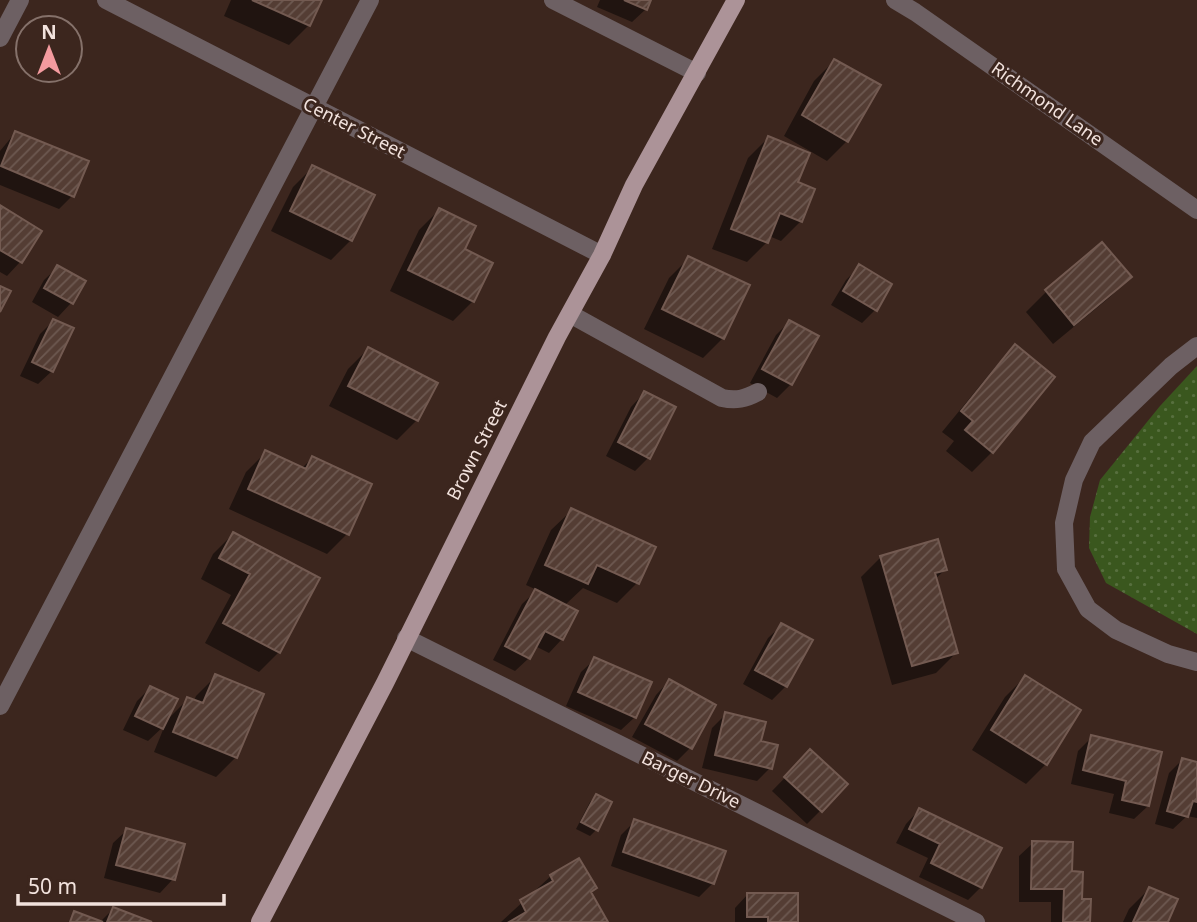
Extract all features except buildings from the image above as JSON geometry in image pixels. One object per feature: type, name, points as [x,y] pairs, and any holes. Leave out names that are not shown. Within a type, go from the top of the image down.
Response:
[{"type":"main road","name":"Brown Street","points":[[260,922],[385,683],[602,255],[634,185],[736,0]]},
{"type":"street","points":[[0,38],[20,0]]},
{"type":"street","name":"Center Street","points":[[106,0],[602,255]]},
{"type":"street","points":[[0,706],[370,0]]},
{"type":"street","points":[[552,0],[696,73]]},
{"type":"street","name":"Richmond Lane","points":[[895,0],[1197,210]]},
{"type":"street","points":[[570,314],[722,398],[735,400],[758,392]]},
{"type":"street","points":[[1197,346],[1171,366],[1092,442],[1074,480],[1064,523],[1066,569],[1088,609],[1116,630],[1168,654],[1197,662]]},
{"type":"street","name":"Barger Drive","points":[[406,638],[976,922]]},
{"type":"green space","points":[[1197,366],[1197,634],[1106,583],[1089,548],[1090,517],[1100,480],[1160,406]]}]
